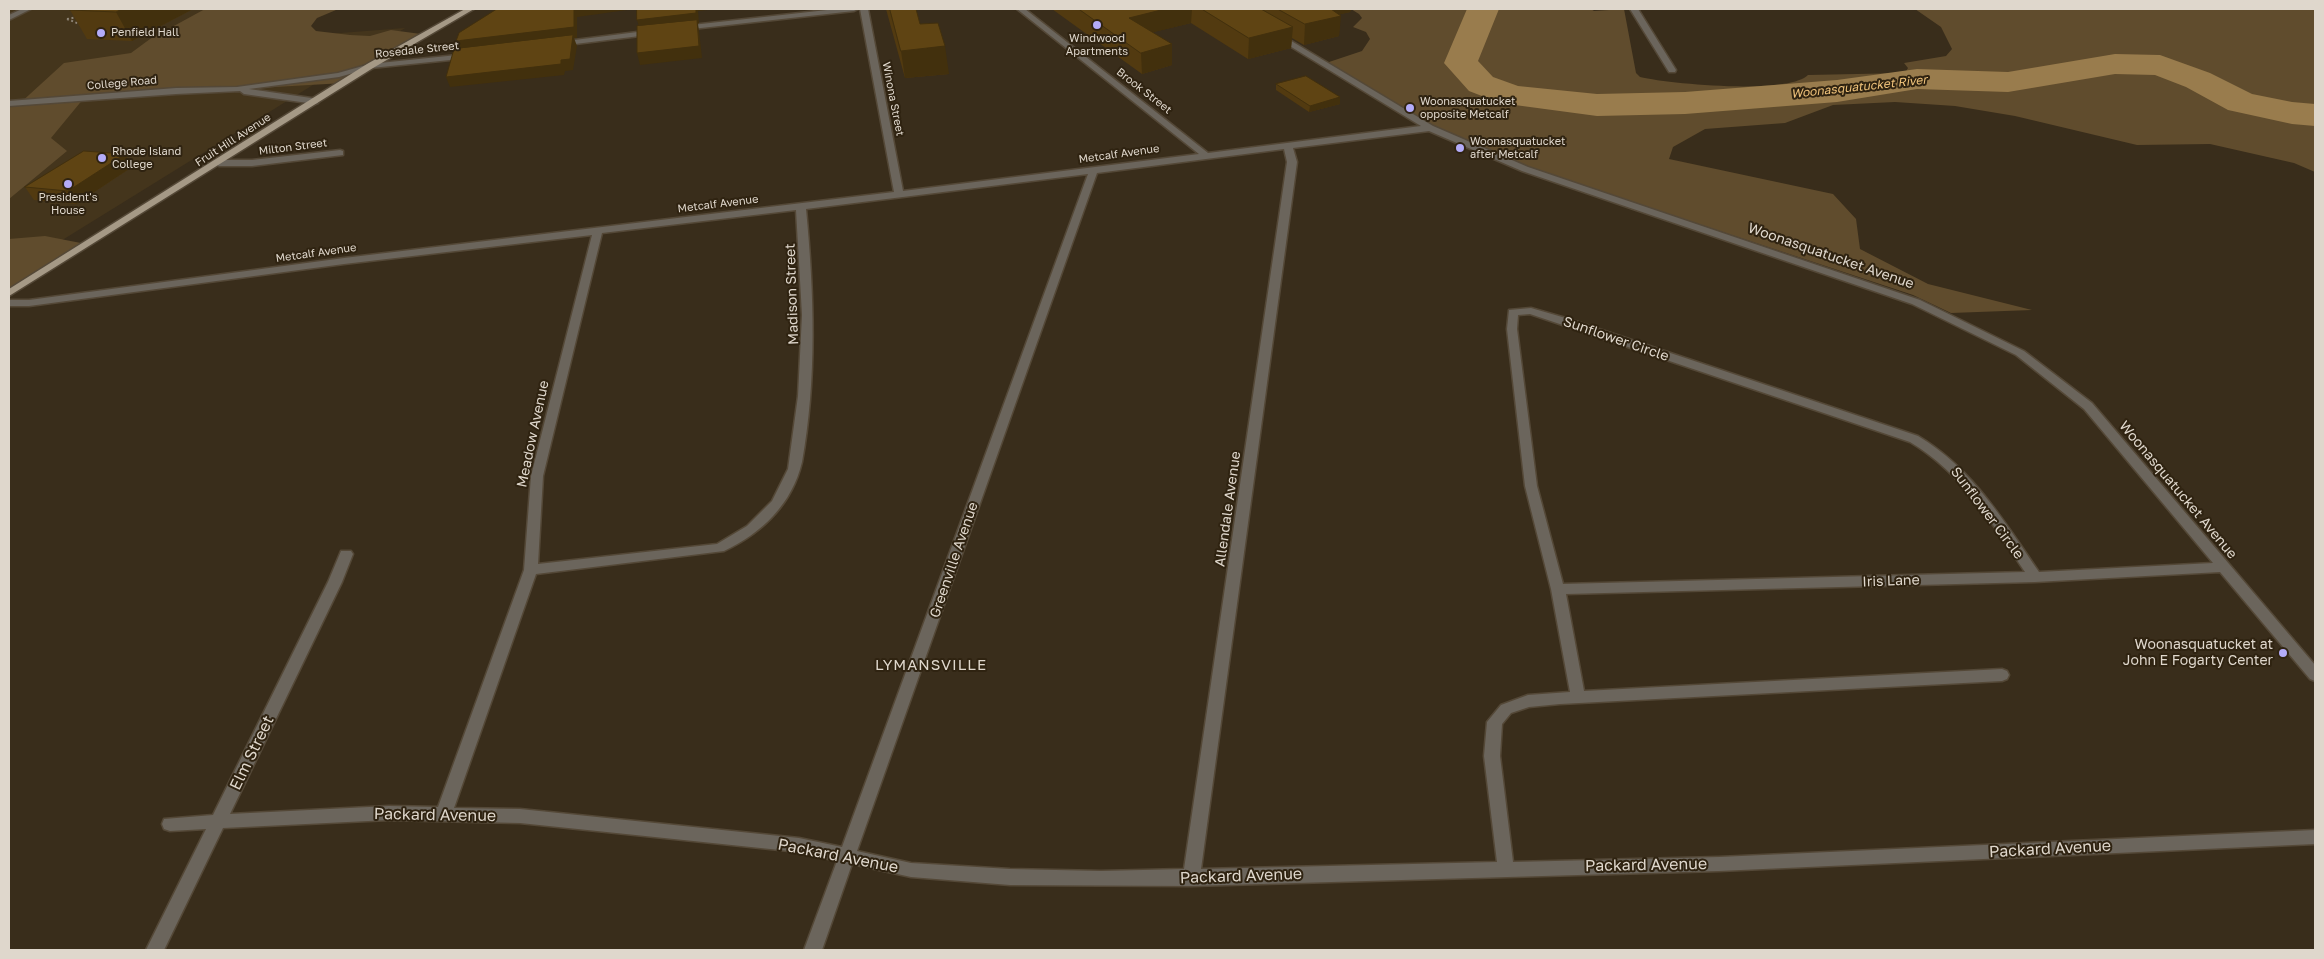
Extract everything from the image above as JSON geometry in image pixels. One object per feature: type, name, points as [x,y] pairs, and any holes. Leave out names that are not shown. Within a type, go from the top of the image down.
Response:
[{"type":"main road","name":"Fruit Hill Avenue","points":[[9,293],[219,163],[370,66],[470,9]]},
{"type":"street","points":[[9,18],[27,9]]},
{"type":"street","points":[[676,29],[854,9]]},
{"type":"street","name":"Winona Street","points":[[864,9],[899,194]]},
{"type":"street","name":"Brook Street","points":[[1021,9],[1205,155]]},
{"type":"street","points":[[1634,9],[1672,70]]},
{"type":"street","name":"Woonasquatucket Avenue","points":[[1268,29],[1430,128],[1525,169],[1916,302],[1993,338],[2038,366],[2088,406],[2315,675]]},
{"type":"street","points":[[549,45],[666,30]]},
{"type":"street","name":"Rosedale Street","points":[[370,66],[481,54]]},
{"type":"street","name":"College Road","points":[[237,90],[265,84],[339,75],[370,66]]},
{"type":"street","name":"College Road","points":[[9,104],[176,90],[237,90],[315,101]]},
{"type":"street","name":"Metcalf Avenue","points":[[9,303],[29,303],[344,261],[801,208],[1205,155],[1430,128]]},
{"type":"street","name":"Allendale Avenue","points":[[1191,878],[1292,162],[1288,145]]},
{"type":"street","name":"Milton Street","points":[[219,163],[252,163],[340,153]]},
{"type":"street","name":"Greenville Avenue","points":[[813,950],[1090,184],[1093,170]]},
{"type":"street","name":"Madison Street","points":[[530,570],[719,548],[746,535],[777,504],[790,481],[798,445],[806,380],[808,298],[801,208]]},
{"type":"street","name":"Meadow Avenue","points":[[444,814],[530,570],[537,476],[598,231]]},
{"type":"street","name":"Sunflower Circle","points":[[1578,697],[1558,589],[1531,486],[1512,329],[1513,312],[1530,311],[1564,321],[1914,439],[1933,448],[1964,479],[2035,577]]},
{"type":"street","name":"Elm Street","points":[[155,950],[331,591],[346,554]]},
{"type":"street","name":"Iris Lane","points":[[1558,589],[2035,577],[2224,566]]},
{"type":"street","points":[[1506,868],[1492,756],[1495,722],[1506,709],[1528,701],[1578,697],[2002,675]]},
{"type":"street","name":"Packard Avenue","points":[[170,824],[388,813],[520,816],[799,845],[911,870],[1000,876],[1102,879],[1719,864],[2315,837]]},
{"type":"path","points":[[85,16],[66,19],[77,24],[88,25]]},
{"type":"shaded area","name":"Rhode Island College","points":[[9,9],[273,9],[211,43],[405,28],[9,273]]},
{"type":"shaded area","points":[[205,9],[334,9],[336,10],[317,18],[311,26],[316,31],[350,35],[370,36],[391,30],[421,34],[344,83],[84,98],[51,138],[67,151],[9,199],[9,105],[18,105],[64,63],[131,53],[150,39]]},
{"type":"shaded area","points":[[1351,9],[1591,9],[1594,11],[1624,9],[1636,73],[1640,77],[1701,85],[1754,86],[1777,85],[1796,81],[1808,75],[1905,73],[1908,68],[1904,63],[1946,56],[1952,49],[1941,27],[1915,9],[2315,9],[2315,172],[2294,163],[2210,144],[2137,145],[2015,116],[1955,106],[1895,102],[1833,105],[1785,123],[1705,129],[1673,147],[1669,159],[1833,194],[1856,219],[1860,249],[1928,284],[2032,310],[1951,313],[1913,295],[1523,166],[1427,123],[1326,63],[1362,51],[1370,39],[1366,32],[1353,27],[1362,18]]},
{"type":"shaded area","points":[[45,236],[86,244],[9,293],[9,239]]},
{"type":"building","points":[[122,9],[116,12],[70,10]]},
{"type":"building","points":[[497,9],[574,9],[574,27],[456,41],[459,33]]},
{"type":"building","points":[[637,9],[696,9],[696,13],[637,20]]},
{"type":"building","points":[[890,9],[916,9],[920,24],[938,23],[945,46],[901,51]]},
{"type":"building","points":[[1079,9],[1165,9],[1129,18],[1172,44],[1141,53]]},
{"type":"building","points":[[1202,9],[1261,9],[1293,27],[1249,38]]},
{"type":"building","points":[[1278,9],[1331,9],[1341,16],[1305,24]]},
{"type":"building","points":[[697,20],[699,46],[637,53],[637,26]]},
{"type":"building","points":[[573,35],[570,59],[561,60],[561,64],[446,77],[454,49]]},
{"type":"building","points":[[1306,76],[1340,97],[1310,106],[1276,84]]},
{"type":"building","points":[[84,151],[125,154],[68,191],[25,187]]},
{"type":"waterway","name":"Woonasquatucket River","points":[[1483,9],[1461,63],[1481,84],[1512,96],[1597,105],[1685,103],[1837,91],[1917,79],[2008,82],[2115,64],[2160,65],[2198,80],[2241,102],[2292,113],[2315,115]]},
{"type":"place","name":"Windwood Apartments","points":[[1097,25]]},
{"type":"place","name":"Penfield Hall","points":[[101,33]]},
{"type":"place","name":"Woonasquatucket opposite Metcalf","points":[[1410,108]]},
{"type":"place","name":"Woonasquatucket after Metcalf","points":[[1460,148]]},
{"type":"place","name":"Rhode Island College","points":[[102,158]]},
{"type":"place","name":"President's House","points":[[68,184]]},
{"type":"place","name":"Woonasquatucket at John E Fogarty Center","points":[[2283,653]]},
{"type":"district","name":"LYMANSVILLE","points":[[931,665]]}]
